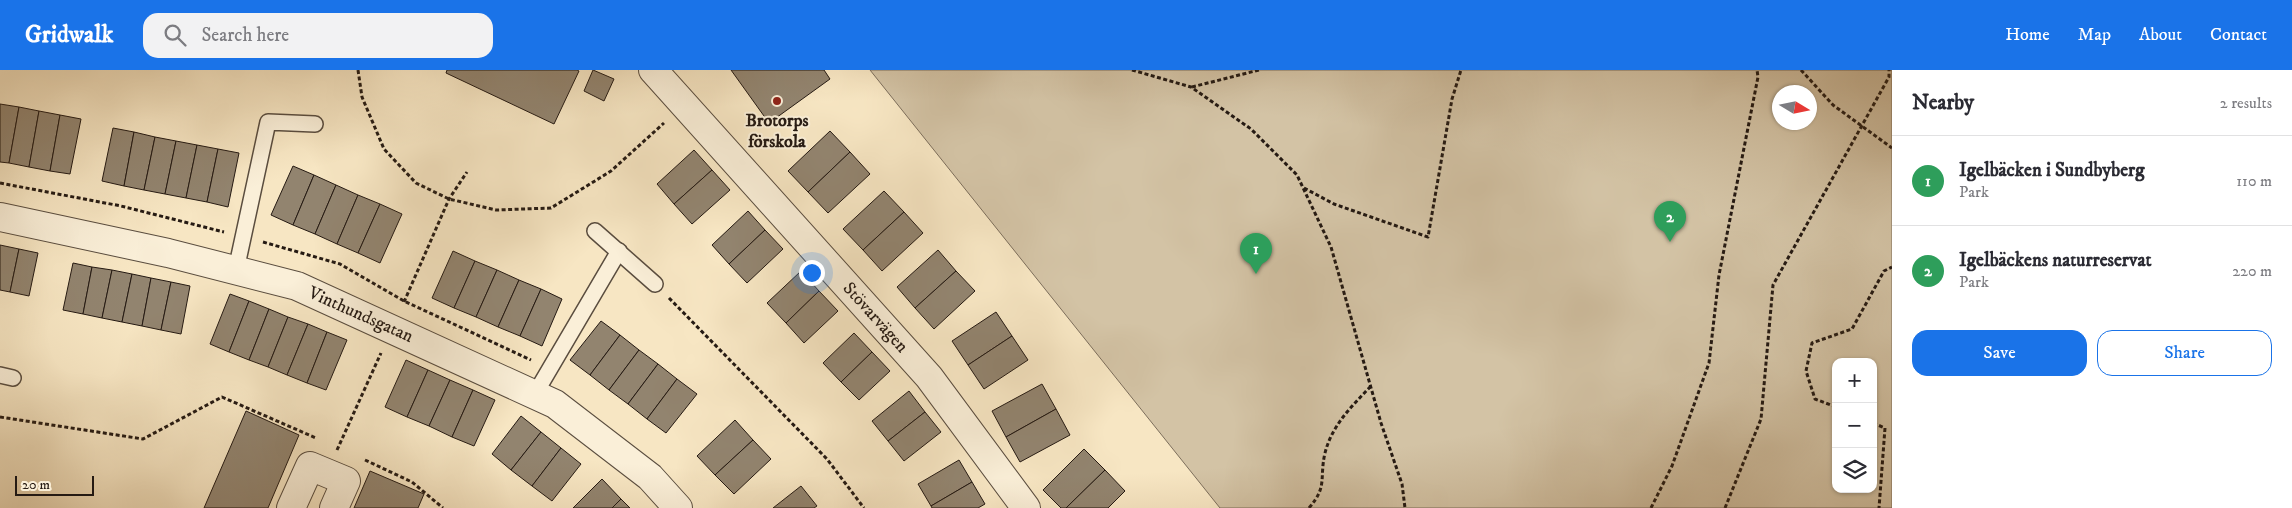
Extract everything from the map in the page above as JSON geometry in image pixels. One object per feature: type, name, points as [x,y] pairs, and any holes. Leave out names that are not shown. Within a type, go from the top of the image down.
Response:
[{"type":"street","name":"Stövarvägen","points":[[653,70],[929,377],[1026,508]]},
{"type":"street","name":"Vinthundsgatan","points":[[0,217],[168,253],[297,286],[556,404],[650,477],[678,508]]},
{"type":"street","points":[[291,508],[310,466],[346,481],[334,508]]},
{"type":"lane","points":[[236,270],[268,122],[315,124]]},
{"type":"lane","points":[[595,231],[656,284]]},
{"type":"lane","points":[[535,394],[619,252]]},
{"type":"path","points":[[358,70],[362,97],[384,149],[416,183],[449,199],[496,210],[551,208],[611,170],[668,119],[682,102]]},
{"type":"path","points":[[1132,70],[1192,87],[1251,128],[1297,175],[1331,247],[1371,386],[1402,484],[1406,508]]},
{"type":"path","points":[[1192,87],[1259,70]]},
{"type":"path","points":[[1304,188],[1334,204],[1428,237],[1452,99],[1461,70]]},
{"type":"path","points":[[1651,508],[1672,466],[1708,363],[1719,275],[1758,77],[1757,70]]},
{"type":"path","points":[[1801,70],[1833,105],[1892,148]]},
{"type":"path","points":[[1725,508],[1762,419],[1774,285],[1889,76],[1889,70]]},
{"type":"path","points":[[449,199],[467,172]]},
{"type":"path","points":[[1832,406],[1815,399],[1806,371],[1812,343],[1852,329],[1884,271],[1892,267]]},
{"type":"path","points":[[656,284],[827,459],[864,508]]},
{"type":"path","points":[[1309,508],[1320,494],[1325,453],[1337,424],[1371,386]]},
{"type":"path","points":[[0,417],[143,439],[222,397],[320,440]]},
{"type":"path","points":[[343,438],[358,405]]},
{"type":"path","points":[[1877,425],[1885,428],[1879,508]]},
{"type":"path","points":[[329,444],[345,451]]},
{"type":"path","points":[[359,458],[412,482],[442,508]]},
{"type":"shaded area","points":[[870,70],[1892,70],[1892,508],[1220,508]]},
{"type":"building","points":[[447,70],[579,71],[554,124],[446,73]]},
{"type":"building","points":[[593,70],[614,79],[604,101],[584,91]]},
{"type":"building","name":"Brotorps förskola","points":[[731,70],[824,70],[830,79],[769,123]]},
{"type":"building","points":[[0,104],[19,107],[9,163],[0,162]]},
{"type":"building","points":[[19,107],[39,111],[29,167],[9,163]]},
{"type":"building","points":[[39,111],[60,115],[50,171],[29,167]]},
{"type":"building","points":[[60,115],[81,119],[70,174],[50,171]]},
{"type":"building","points":[[113,128],[134,132],[124,186],[102,181]]},
{"type":"building","points":[[830,131],[850,152],[808,192],[788,171]]},
{"type":"building","points":[[134,132],[155,137],[144,190],[124,186]]},
{"type":"building","points":[[155,137],[176,141],[165,194],[144,190]]},
{"type":"building","points":[[176,141],[197,145],[186,198],[165,194]]},
{"type":"building","points":[[197,145],[218,149],[207,202],[186,198]]},
{"type":"building","points":[[218,149],[239,153],[228,207],[207,202]]},
{"type":"building","points":[[694,150],[712,170],[674,204],[657,184]]},
{"type":"building","points":[[850,152],[870,174],[828,213],[808,192]]},
{"type":"building","points":[[293,166],[314,175],[293,225],[271,215]]},
{"type":"building","points":[[712,170],[730,190],[692,224],[674,204]]},
{"type":"building","points":[[314,175],[336,185],[315,234],[293,225]]},
{"type":"building","points":[[336,185],[358,195],[337,244],[315,234]]},
{"type":"building","points":[[884,191],[904,212],[863,250],[843,229]]},
{"type":"building","points":[[358,195],[380,204],[358,253],[337,244]]},
{"type":"building","points":[[380,204],[402,214],[380,263],[358,253]]},
{"type":"building","points":[[748,211],[765,230],[729,264],[712,245]]},
{"type":"building","points":[[904,212],[923,233],[882,271],[863,250]]},
{"type":"building","points":[[765,230],[783,249],[747,283],[729,264]]},
{"type":"building","points":[[0,245],[19,249],[10,292],[0,290]]},
{"type":"building","points":[[19,249],[38,253],[29,296],[10,292]]},
{"type":"building","points":[[938,250],[956,271],[915,308],[897,287]]},
{"type":"building","points":[[453,251],[475,261],[454,308],[432,298]]},
{"type":"building","points":[[475,261],[497,270],[476,317],[454,308]]},
{"type":"building","points":[[73,263],[92,267],[83,314],[63,310]]},
{"type":"building","points":[[92,267],[112,270],[102,318],[83,314]]},
{"type":"building","points":[[112,270],[132,274],[122,322],[102,318]]},
{"type":"building","points":[[497,270],[519,280],[498,327],[476,317]]},
{"type":"building","points":[[801,271],[819,291],[786,323],[767,303]]},
{"type":"building","points":[[956,271],[975,291],[934,329],[915,308]]},
{"type":"building","points":[[132,274],[151,278],[142,326],[122,322]]},
{"type":"building","points":[[151,278],[171,282],[161,330],[142,326]]},
{"type":"building","points":[[519,280],[541,289],[520,336],[498,327]]},
{"type":"building","points":[[171,282],[190,286],[181,334],[161,330]]},
{"type":"building","points":[[541,289],[562,299],[542,346],[520,336]]},
{"type":"building","points":[[819,291],[838,311],[804,343],[786,323]]},
{"type":"building","points":[[230,294],[249,301],[229,352],[210,344]]},
{"type":"building","points":[[249,301],[269,309],[249,360],[229,352]]},
{"type":"building","points":[[269,309],[288,317],[268,367],[249,360]]},
{"type":"building","points":[[996,312],[1012,336],[968,365],[952,341]]},
{"type":"building","points":[[288,317],[308,324],[287,375],[268,367]]},
{"type":"building","points":[[601,321],[620,335],[590,375],[570,360]]},
{"type":"building","points":[[308,324],[327,332],[307,383],[287,375]]},
{"type":"building","points":[[327,332],[347,340],[326,390],[307,383]]},
{"type":"building","points":[[854,333],[872,352],[841,382],[823,363]]},
{"type":"building","points":[[620,335],[639,350],[609,390],[590,375]]},
{"type":"building","points":[[1012,336],[1028,360],[984,389],[968,365]]},
{"type":"building","points":[[639,350],[658,364],[628,404],[609,390]]},
{"type":"building","points":[[872,352],[890,371],[859,400],[841,382]]},
{"type":"building","points":[[406,360],[428,370],[407,417],[385,407]]},
{"type":"building","points":[[658,364],[677,379],[647,419],[628,404]]},
{"type":"building","points":[[428,370],[450,380],[429,426],[407,417]]},
{"type":"building","points":[[677,379],[697,394],[666,433],[647,419]]},
{"type":"building","points":[[450,380],[473,390],[452,437],[429,426]]},
{"type":"building","points":[[1042,384],[1056,409],[1006,437],[992,411]]},
{"type":"building","points":[[473,390],[495,400],[474,446],[452,437]]},
{"type":"building","points":[[909,391],[925,412],[888,441],[872,421]]},
{"type":"building","points":[[1056,409],[1070,435],[1020,462],[1006,437]]},
{"type":"building","points":[[246,411],[299,435],[268,508],[204,508]]},
{"type":"building","points":[[925,412],[941,432],[904,461],[888,441]]},
{"type":"building","points":[[521,416],[541,432],[511,470],[492,454]]},
{"type":"building","points":[[735,420],[753,440],[715,475],[697,456]]},
{"type":"building","points":[[541,432],[561,448],[532,486],[511,470]]},
{"type":"building","points":[[753,440],[771,459],[734,494],[715,475]]},
{"type":"building","points":[[561,448],[581,464],[552,501],[532,486]]},
{"type":"building","points":[[1084,449],[1105,470],[1066,508],[1061,508],[1043,490]]},
{"type":"building","points":[[959,460],[972,482],[931,506],[918,484]]},
{"type":"building","points":[[1105,470],[1125,491],[1108,508],[1066,508]]},
{"type":"building","points":[[370,471],[424,494],[418,508],[354,508]]},
{"type":"building","points":[[602,479],[621,499],[612,508],[573,508]]},
{"type":"building","points":[[972,482],[985,504],[978,508],[932,508],[931,506]]},
{"type":"building","points":[[801,486],[817,506],[814,508],[773,508]]},
{"type":"building","points":[[621,499],[630,508],[612,508]]},
{"type":"place","name":"Brotorps förskola","points":[[777,101]]},
{"type":"place","name":"Igelbäckens naturreservat","points":[[1670,242]]},
{"type":"place","name":"Igelbäcken i Sundbyberg","points":[[1256,274]]}]
